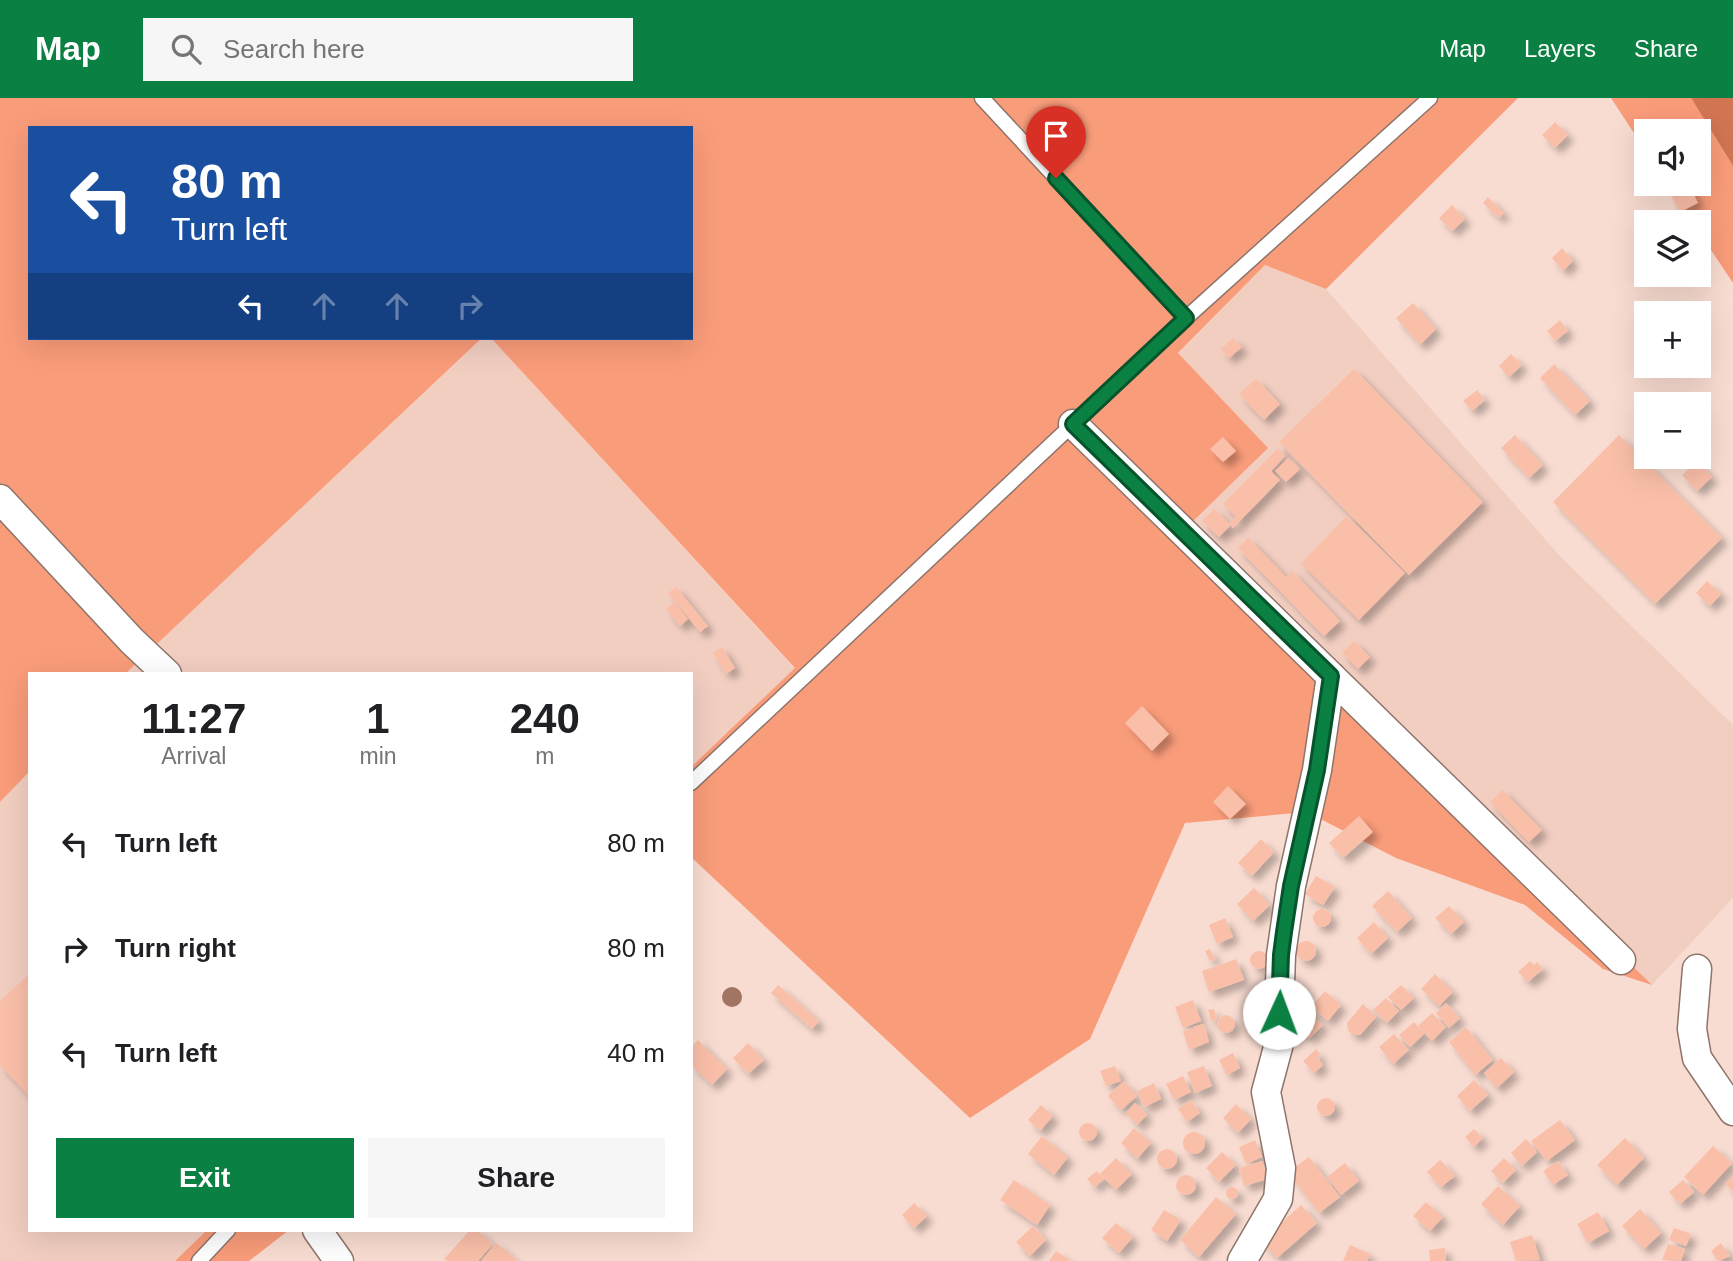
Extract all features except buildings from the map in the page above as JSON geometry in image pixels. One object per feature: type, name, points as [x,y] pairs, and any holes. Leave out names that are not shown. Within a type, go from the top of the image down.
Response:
[{"type":"street","points":[[1073,424],[1621,960]]},
{"type":"street","points":[[0,499],[164,672]]},
{"type":"street","points":[[1242,1261],[1278,1199],[1281,1168],[1266,1092],[1281,1036],[1281,955],[1286,920],[1317,770],[1331,676]]},
{"type":"street","points":[[1697,969],[1692,1029],[1697,1058],[1733,1111]]},
{"type":"street","points":[[318,1232],[339,1261]]},
{"type":"lane","points":[[982,98],[1186,318]]},
{"type":"lane","points":[[693,781],[1186,318],[1430,98]]},
{"type":"lane","points":[[199,1261],[226,1232]]},
{"type":"shaded area","points":[[0,98],[1518,98],[1326,289],[1265,265],[1178,353],[1268,448],[1185,529],[1652,985],[1603,969],[1525,905],[1396,858],[1307,812],[1185,823],[1090,1039],[970,1118],[693,859],[693,765],[795,668],[493,340],[693,340],[693,126],[28,126],[28,340],[480,340],[127,672],[28,672],[28,773],[0,802]]},
{"type":"shaded area","points":[[1611,98],[1691,98],[1704,119],[1634,119],[1634,133]]},
{"type":"shaded area","points":[[1691,98],[1733,98],[1733,166],[1711,130],[1711,119],[1704,119]]},
{"type":"shaded area","points":[[1711,130],[1733,166],[1733,283],[1711,250],[1711,210],[1685,210],[1675,196],[1711,196]]},
{"type":"shaded area","points":[[1265,265],[1326,289],[1560,556],[1733,725],[1733,898],[1652,985],[1185,529],[1178,354]]},
{"type":"shaded area","points":[[481,340],[493,340],[795,669],[693,765],[693,672],[127,672]]},
{"type":"shaded area","points":[[28,773],[28,1232],[205,1232],[175,1261],[0,1261],[0,802]]},
{"type":"shaded area","points":[[205,1232],[286,1232],[249,1261],[175,1261]]},
{"type":"route","points":[[1056,178],[1186,318],[1073,424],[1331,676],[1317,770],[1291,886],[1281,955],[1279,1013]]}]
